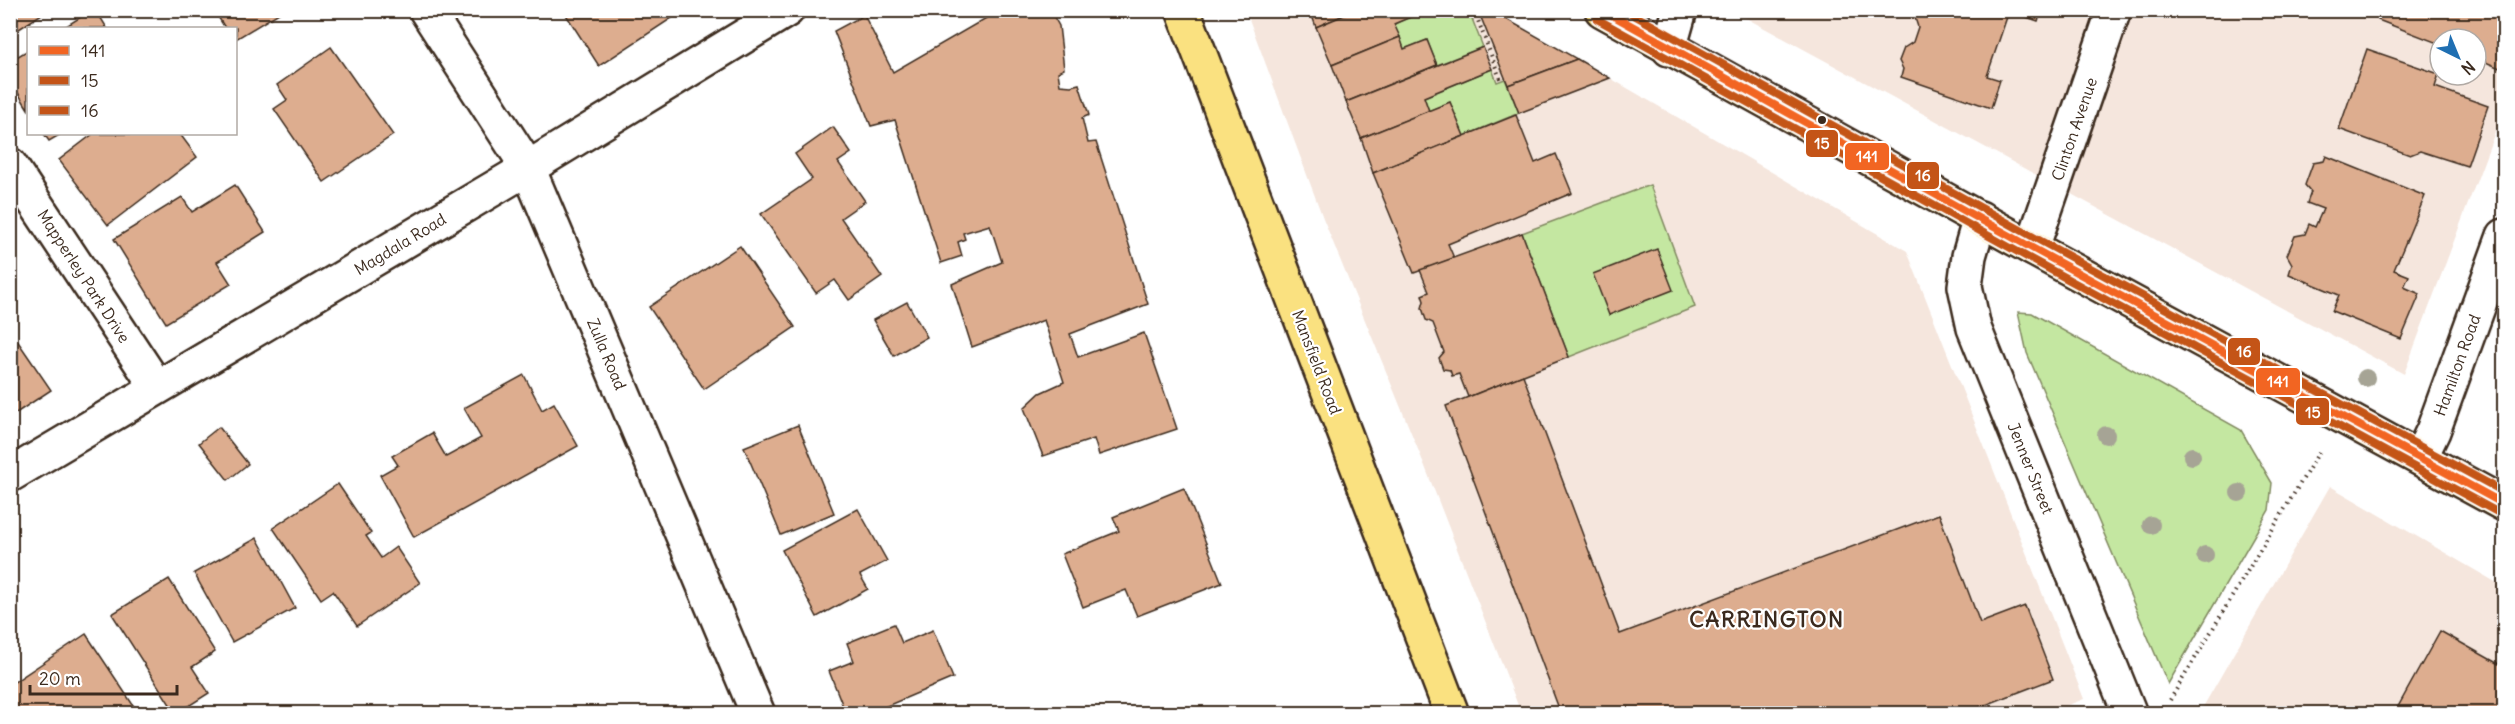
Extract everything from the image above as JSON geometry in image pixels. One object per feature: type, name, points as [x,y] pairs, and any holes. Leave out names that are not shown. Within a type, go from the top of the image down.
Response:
[{"type":"main road","name":"Mansfield Road","points":[[1183,10],[1452,714]]},
{"type":"main road","points":[[1602,10],[2032,248],[2505,504]]},
{"type":"street","name":"Zulla Road","points":[[426,10],[528,168],[758,714]]},
{"type":"street","name":"Magdala Road","points":[[10,475],[528,168],[787,10]]},
{"type":"street","points":[[1669,49],[1680,10]]},
{"type":"street","name":"Clinton Avenue","points":[[2032,248],[2114,10]]},
{"type":"street","name":"Mapperley Park Drive","points":[[10,165],[157,387]]},
{"type":"street","name":"Jenner Street","points":[[1980,218],[1969,256],[1965,286],[1974,328],[2130,714]]},
{"type":"street","name":"Hamilton Road","points":[[2420,458],[2433,431],[2505,236]]},
{"type":"path","points":[[1474,10],[1501,81]]},
{"type":"path","points":[[2168,703],[2341,416]]},
{"type":"shaded area","points":[[1246,11],[1490,11],[1907,251],[2084,699],[2045,714],[1521,713],[1424,464],[1323,218]]},
{"type":"shaded area","points":[[1733,11],[2504,11],[2504,108],[2404,374]]},
{"type":"shaded area","points":[[2330,486],[2504,587],[2504,713],[2199,714]]},
{"type":"green space","points":[[1419,11],[1469,11],[1483,47],[1437,65],[1427,40],[1404,49],[1394,24]]},
{"type":"green space","points":[[1492,69],[1497,82],[1505,79],[1519,113],[1464,136],[1450,102],[1429,111],[1424,97]]},
{"type":"green space","points":[[1650,185],[1695,307],[1569,357],[1522,233]]},
{"type":"green space","points":[[2018,312],[2032,313],[2241,430],[2272,483],[2269,510],[2168,684],[2027,353]]},
{"type":"building","points":[[10,10],[48,10],[10,35]]},
{"type":"building","points":[[92,10],[96,10],[106,27],[65,27]]},
{"type":"building","points":[[225,10],[284,10],[237,38],[237,27],[224,27],[217,15]]},
{"type":"building","points":[[563,10],[672,10],[675,16],[599,66]]},
{"type":"building","points":[[1000,10],[1050,10],[1059,26],[1064,69],[1058,72],[1060,85],[1079,84],[1089,115],[1082,118],[1088,143],[1096,142],[1148,304],[1070,334],[1078,357],[1144,333],[1177,429],[1099,455],[1094,439],[1043,456],[1024,408],[1040,393],[1064,382],[1044,320],[972,347],[952,284],[1002,262],[990,225],[963,233],[965,239],[958,242],[962,256],[941,263],[895,120],[871,126],[834,31],[864,15],[893,72]]},
{"type":"building","points":[[1310,10],[1356,10],[1316,27]]},
{"type":"building","points":[[1356,10],[1419,10],[1420,13],[1394,24],[1400,37],[1332,65],[1316,27]]},
{"type":"building","points":[[1478,10],[1490,10],[1577,59],[1508,85]]},
{"type":"building","points":[[1917,10],[2042,10],[2038,21],[2009,11],[1987,76],[2000,80],[1991,108],[1901,77],[1903,69],[1899,61],[1904,48],[1913,42],[1918,27],[1915,18]]},
{"type":"building","points":[[2381,10],[2504,10],[2502,69],[2488,63],[2488,27],[2428,27],[2428,39],[2378,20]]},
{"type":"building","points":[[1400,37],[1404,49],[1427,40],[1437,65],[1346,102],[1332,65]]},
{"type":"building","points":[[331,47],[393,135],[324,182],[274,109],[287,100],[277,85]]},
{"type":"building","points":[[1483,47],[1492,69],[1424,97],[1429,111],[1361,138],[1346,102]]},
{"type":"building","points":[[2367,49],[2428,70],[2428,87],[2435,87],[2488,106],[2467,166],[2420,151],[2410,155],[2339,129]]},
{"type":"building","points":[[27,51],[27,107],[10,80],[10,61]]},
{"type":"building","points":[[1577,59],[1610,78],[1519,113],[1508,85]]},
{"type":"building","points":[[1450,102],[1464,136],[1373,173],[1361,138]]},
{"type":"building","points":[[1516,115],[1535,163],[1556,154],[1572,193],[1448,244],[1454,258],[1414,273],[1373,173]]},
{"type":"building","points":[[833,127],[851,153],[838,162],[865,201],[841,218],[882,277],[849,300],[835,280],[816,293],[761,214],[812,179],[795,154]]},
{"type":"building","points":[[45,135],[59,135],[49,141]]},
{"type":"building","points":[[92,135],[181,135],[197,157],[108,225],[59,160]]},
{"type":"building","points":[[2326,156],[2425,196],[2394,270],[2409,276],[2404,287],[2420,294],[2401,339],[2332,311],[2339,295],[2289,274],[2292,264],[2287,255],[2295,236],[2305,234],[2309,224],[2315,227],[2323,209],[2307,203],[2311,192],[2305,185],[2313,163],[2324,161]]},
{"type":"building","points":[[235,185],[265,232],[217,262],[231,284],[166,323],[114,239],[182,197],[192,212]]},
{"type":"building","points":[[1522,233],[1569,357],[1468,397],[1459,374],[1452,376],[1450,370],[1443,369],[1439,358],[1444,352],[1433,323],[1426,320],[1422,308],[1424,301],[1422,295],[1429,292],[1420,270]]},
{"type":"building","points":[[740,246],[795,327],[704,389],[649,307]]},
{"type":"building","points":[[1657,249],[1673,290],[1609,315],[1593,274]]},
{"type":"building","points":[[907,302],[927,337],[894,356],[873,320]]},
{"type":"building","points":[[10,330],[51,390],[10,417]]},
{"type":"building","points":[[524,375],[542,410],[554,403],[578,446],[414,537],[380,475],[398,465],[392,456],[432,433],[446,457],[481,438],[464,408]]},
{"type":"building","points":[[1523,375],[1620,634],[1939,514],[1980,623],[2025,606],[2053,679],[1962,714],[1561,714],[1446,406]]},
{"type":"building","points":[[798,425],[834,513],[781,535],[744,447]]},
{"type":"building","points":[[219,427],[248,464],[228,480],[199,443]]},
{"type":"building","points":[[338,484],[371,533],[366,536],[381,558],[396,547],[420,583],[357,626],[333,591],[321,599],[273,528]]},
{"type":"building","points":[[1184,488],[1222,583],[1137,616],[1126,590],[1083,607],[1062,554],[1119,531],[1113,517]]},
{"type":"building","points":[[858,509],[887,561],[860,575],[868,589],[817,617],[782,550]]},
{"type":"building","points":[[257,538],[295,608],[232,642],[194,573]]},
{"type":"building","points":[[169,579],[215,652],[192,667],[209,693],[176,714],[112,614]]},
{"type":"building","points":[[894,624],[902,643],[933,630],[953,678],[868,714],[846,714],[829,671],[854,661],[847,643]]},
{"type":"building","points":[[2440,631],[2504,667],[2504,714],[2394,714]]},
{"type":"building","points":[[86,634],[139,714],[17,714],[10,704],[10,685]]},
{"type":"transit line","name":"141","points":[[1603,10],[2032,248],[2504,504]]},
{"type":"transit line","name":"16","points":[[1625,10],[2037,239],[2504,492]]},
{"type":"transit line","name":"15","points":[[1597,19],[2027,257],[2499,513]]},
{"type":"district","name":"CARRINGTON","points":[[1767,619]]}]
